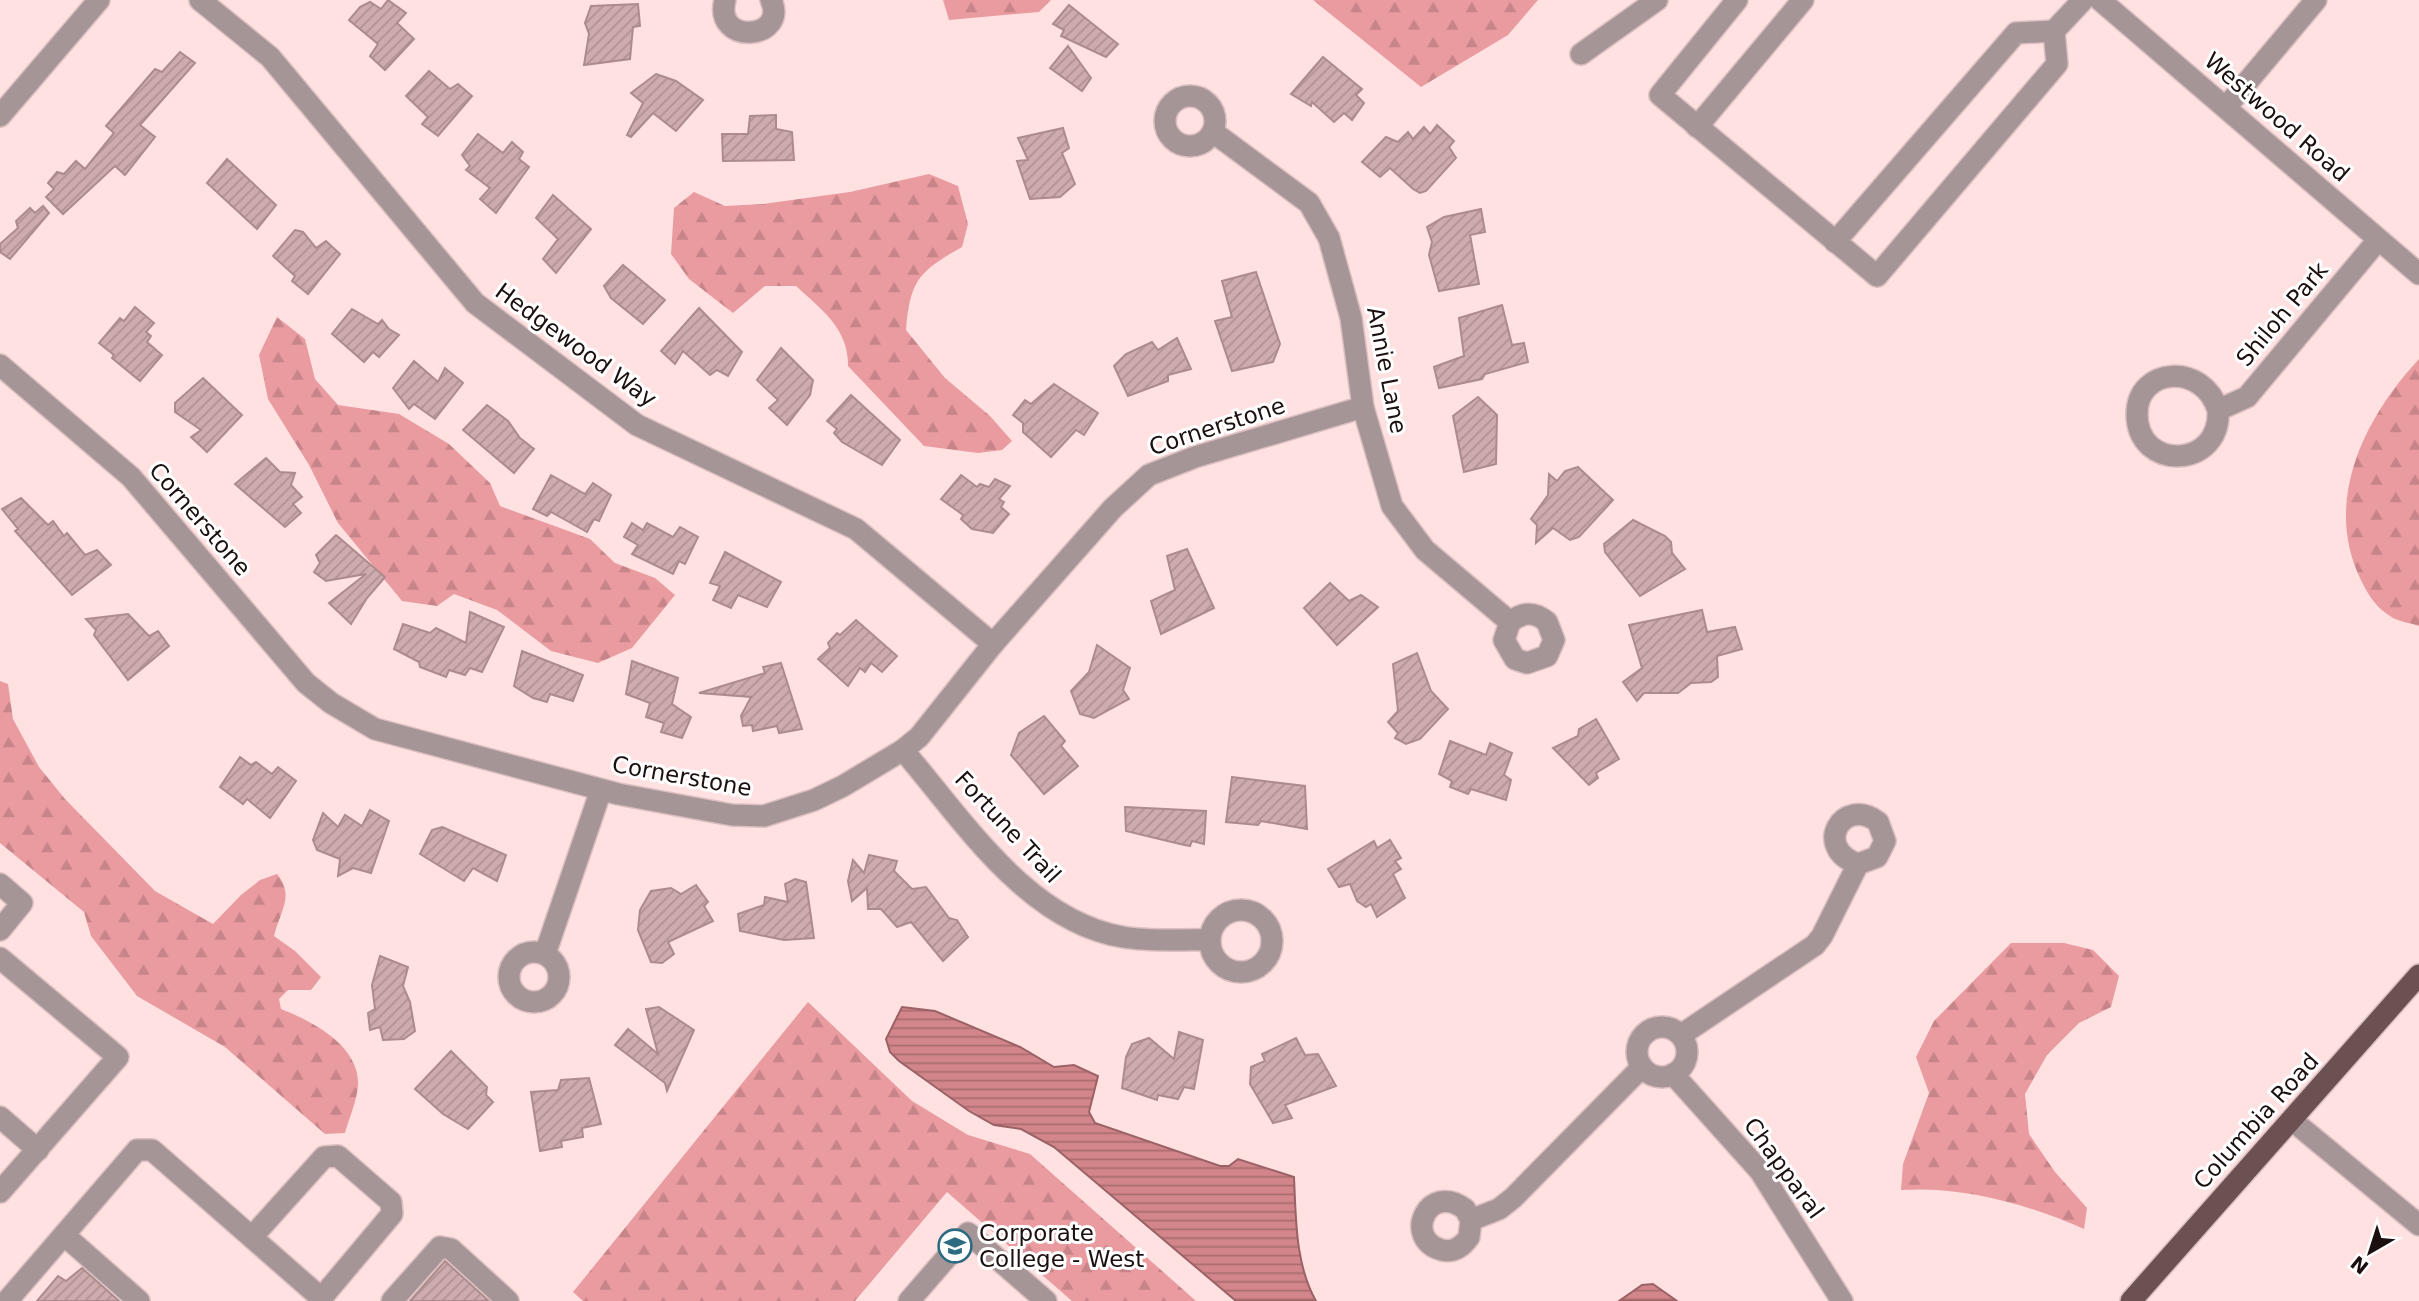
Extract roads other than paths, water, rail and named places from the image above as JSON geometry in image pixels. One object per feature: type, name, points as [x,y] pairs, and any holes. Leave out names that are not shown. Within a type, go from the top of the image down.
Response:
[{"type":"main road","name":"Columbia Road","points":[[2131,1301],[2293,1121],[2419,975]]},
{"type":"street","points":[[0,116],[99,0]]},
{"type":"street","name":"Hedgewood Way","points":[[200,0],[270,57],[475,303],[637,425],[856,529],[993,644]]},
{"type":"street","points":[[726,0],[724,10],[727,21],[735,29],[747,34],[760,31],[772,19],[771,0]]},
{"type":"street","points":[[1581,54],[1657,0]]},
{"type":"street","points":[[1737,0],[1660,95],[1877,276],[2057,64],[2054,32]]},
{"type":"street","points":[[1697,127],[1803,0]]},
{"type":"street","points":[[1835,242],[2016,33],[2054,32],[2083,0]]},
{"type":"street","name":"Westwood Road","points":[[2100,0],[2227,106],[2419,274]]},
{"type":"street","points":[[2227,106],[2316,0]]},
{"type":"street","name":"Annie Lane","points":[[1213,132],[1309,203],[1329,238],[1351,318],[1363,407],[1392,506],[1425,550],[1510,622]]},
{"type":"street","name":"Shiloh Park","points":[[2218,410],[2247,397],[2378,240]]},
{"type":"street","name":"Cornerstone","points":[[0,365],[131,477],[306,683],[331,703],[375,729],[601,789],[732,815],[764,816],[833,791],[903,750],[936,716],[993,644],[1113,508],[1149,475],[1195,457],[1363,407]]},
{"type":"street","name":"Fortune Trail","points":[[903,750],[1010,873],[1041,902],[1074,921],[1123,937],[1209,940]]},
{"type":"street","points":[[545,954],[601,789]]},
{"type":"street","points":[[1681,1035],[1815,945],[1830,923],[1858,864]]},
{"type":"street","points":[[0,884],[22,902],[0,930]]},
{"type":"street","points":[[0,958],[118,1057],[0,1192]]},
{"type":"street","points":[[1660,1026],[1675,1030],[1681,1035],[1687,1057],[1673,1074],[1656,1076],[1642,1067],[1638,1045],[1646,1032],[1660,1026]]},
{"type":"street","points":[[1471,1220],[1499,1209],[1513,1198],[1642,1067]]},
{"type":"street","name":"Chapparal","points":[[1673,1074],[1760,1171],[1842,1301]]},
{"type":"street","points":[[0,1117],[38,1150]]},
{"type":"street","points":[[2293,1121],[2419,1225]]},
{"type":"street","points":[[7,1301],[136,1150],[152,1150],[320,1299],[392,1214],[391,1202],[338,1156],[324,1157],[252,1237]]},
{"type":"street","points":[[909,1301],[968,1233],[1046,1301]]},
{"type":"street","points":[[64,1235],[139,1301]]},
{"type":"street","points":[[392,1301],[440,1247],[451,1249],[508,1301]]},
{"type":"place","name":"Corporate College - West","points":[[955,1246]]}]
